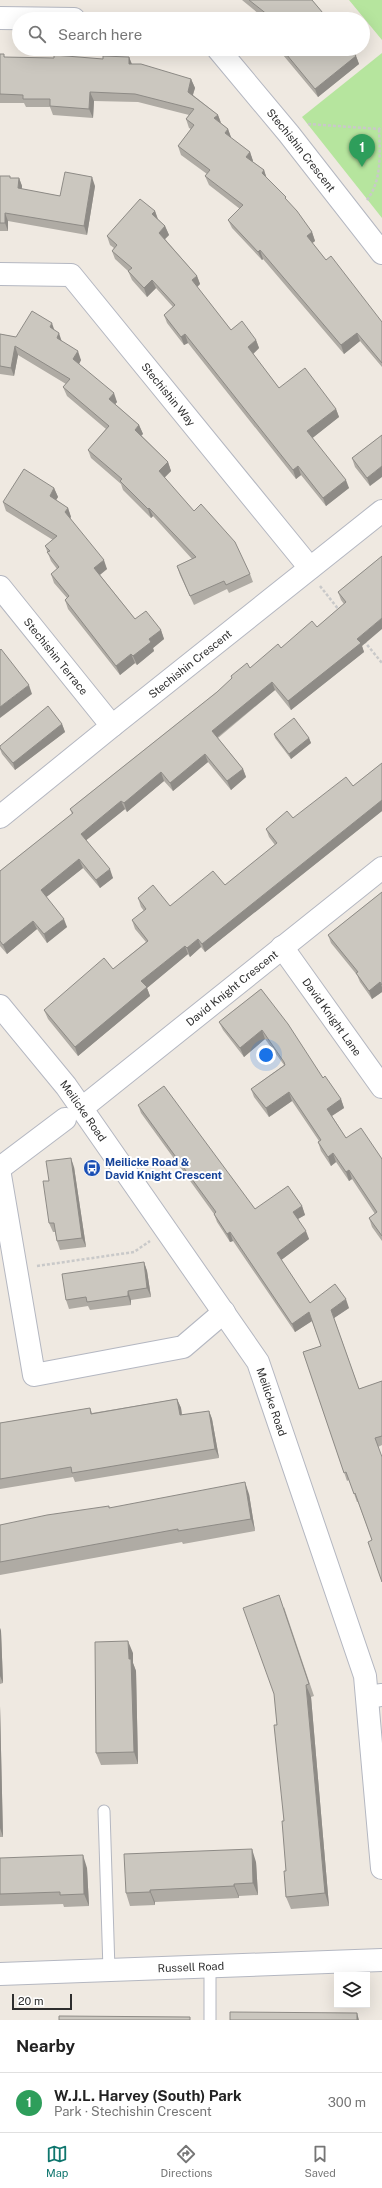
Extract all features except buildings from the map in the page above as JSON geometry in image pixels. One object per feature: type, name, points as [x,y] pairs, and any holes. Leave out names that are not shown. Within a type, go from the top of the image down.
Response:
[{"type":"street","points":[[0,18],[12,18]]},
{"type":"street","name":"Stechishin Crescent","points":[[224,56],[269,109],[382,253]]},
{"type":"street","name":"Stechishin Way","points":[[0,274],[71,275],[310,568]]},
{"type":"street","name":"Stechishin Crescent","points":[[0,818],[112,726],[382,511]]},
{"type":"street","name":"Stechishin Terrace","points":[[0,587],[112,726]]},
{"type":"street","name":"David Knight Crescent","points":[[0,1168],[73,1114],[382,868]]},
{"type":"street","name":"David Knight Lane","points":[[282,947],[382,1087]]},
{"type":"street","name":"Meilicke Road","points":[[0,1006],[66,1086],[73,1114],[167,1230],[258,1362],[365,1676],[375,1696],[382,1868]]},
{"type":"street","points":[[0,1175],[34,1375],[183,1347],[224,1312]]},
{"type":"street","name":"Russell Road","points":[[0,1974],[382,1960]]},
{"type":"lane","points":[[104,1810],[109,1970]]},
{"type":"lane","points":[[210,1966],[210,2020]]},
{"type":"path","points":[[304,124],[381,128],[380,168],[374,192],[366,201]]},
{"type":"path","points":[[320,587],[344,616]]},
{"type":"path","points":[[363,640],[382,663]]},
{"type":"path","points":[[16,1270],[134,1252],[167,1230]]},
{"type":"green space","points":[[349,0],[382,0],[382,40],[370,25],[370,12],[359,12]]},
{"type":"green space","points":[[382,53],[382,218],[302,117]]},
{"type":"place","name":"W.J.L. Harvey (South) Park","points":[[362,167]]},
{"type":"place","name":"Meilicke Road & David Knight Crescent","points":[[92,1168]]}]
